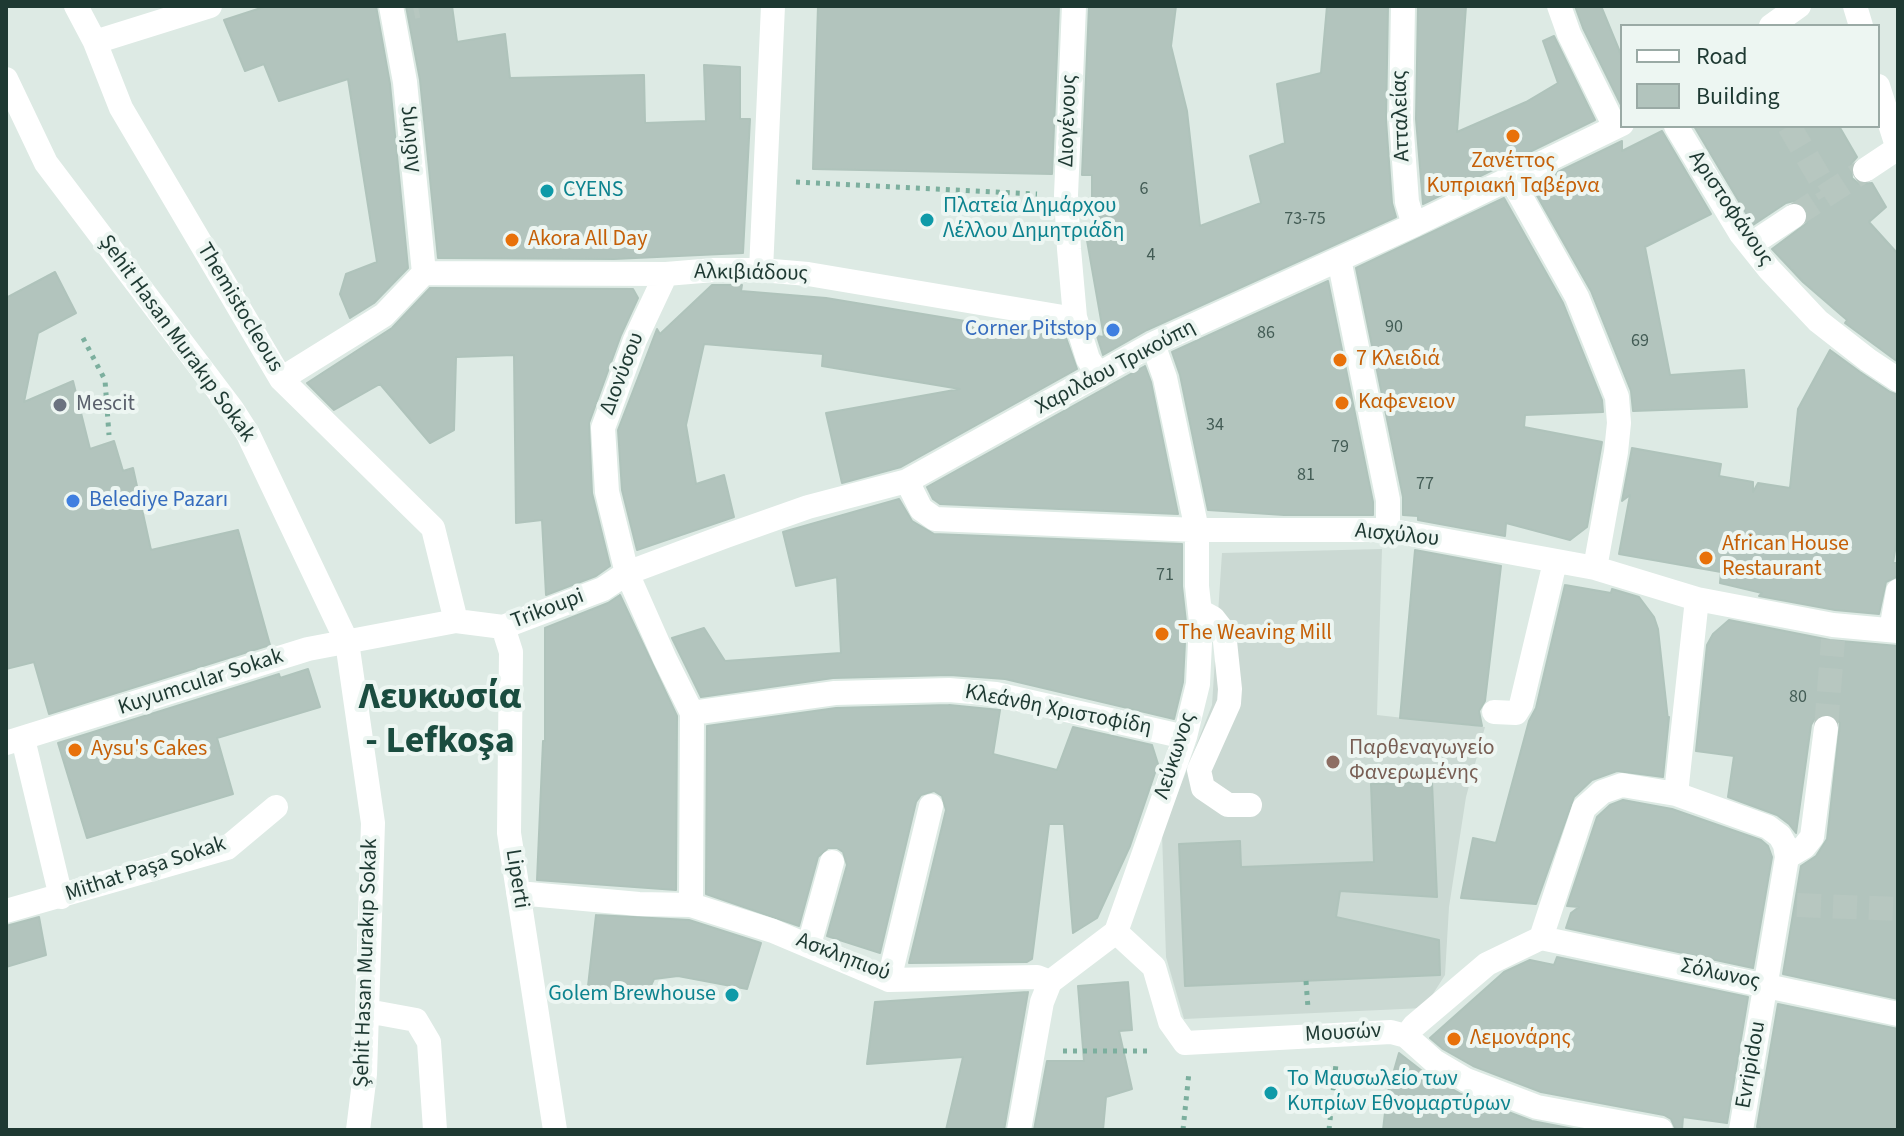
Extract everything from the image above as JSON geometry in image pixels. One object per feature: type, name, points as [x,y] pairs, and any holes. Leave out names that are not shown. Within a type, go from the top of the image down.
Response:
[{"type":"street","name":"Themistocleous","points":[[76,6],[95,42],[121,108],[281,379],[433,528],[456,621]]},
{"type":"street","points":[[95,42],[210,6]]},
{"type":"street","points":[[761,270],[773,6]]},
{"type":"street","name":"Διογένους","points":[[1074,6],[1066,195],[1075,317],[1088,359],[1099,375]]},
{"type":"street","name":"Ατταλείας","points":[[1403,6],[1401,119],[1407,202],[1414,225]]},
{"type":"street","points":[[1559,6],[1569,34],[1619,126]]},
{"type":"street","points":[[1774,24],[1799,6]]},
{"type":"street","name":"Λιδίνης","points":[[399,9],[424,273]]},
{"type":"street","name":"Şehit Hasan Murakıp Sokak","points":[[6,79],[46,163],[248,434],[347,642],[373,823],[365,1074],[358,1130]]},
{"type":"street","points":[[1865,170],[1898,149],[1880,92]]},
{"type":"street","name":"Χαριλάου Τρικούπη","points":[[603,589],[627,573],[808,507],[909,487],[1153,344],[1414,225],[1619,126]]},
{"type":"street","name":"Αριστοφάνους","points":[[1677,128],[1750,245],[1769,269],[1818,321],[1898,380]]},
{"type":"street","points":[[1511,179],[1577,297],[1617,397],[1619,423],[1616,452],[1595,568]]},
{"type":"street","points":[[1750,245],[1794,216]]},
{"type":"street","points":[[1339,259],[1388,500],[1388,530]]},
{"type":"street","name":"Αλκιβιάδους","points":[[424,273],[666,274],[761,270],[808,274],[1075,317]]},
{"type":"street","points":[[281,379],[384,315],[424,273]]},
{"type":"street","name":"Διονύσου","points":[[666,274],[635,340],[603,428],[607,492],[627,573],[692,713]]},
{"type":"street","name":"Λεύκωνος","points":[[1116,932],[1185,737],[1198,684],[1200,611],[1192,529],[1165,378],[1153,344]]},
{"type":"street","name":"Αισχύλου","points":[[909,487],[921,509],[935,519],[1192,529],[1388,530],[1553,571],[1595,568],[1697,599],[1833,632],[1895,630]]},
{"type":"street","points":[[1494,712],[1516,713],[1521,705],[1553,571]]},
{"type":"street","name":"Trikoupi","points":[[399,634],[456,621],[503,627],[603,589]]},
{"type":"street","points":[[1895,630],[1898,591]]},
{"type":"street","points":[[1676,794],[1697,599]]},
{"type":"street","points":[[1200,611],[1213,618],[1224,632],[1230,689],[1229,703],[1199,770],[1203,788],[1228,805],[1250,805]]},
{"type":"street","name":"Liperti","points":[[503,627],[511,652],[509,833],[555,1130]]},
{"type":"street","name":"Kuyumcular Sokak","points":[[15,741],[308,649],[399,634]]},
{"type":"street","name":"Κλεάνθη Χριστοφίδη","points":[[692,713],[835,693],[949,690],[996,694],[1185,737]]},
{"type":"street","points":[[691,905],[692,713]]},
{"type":"street","points":[[1406,1036],[1487,964],[1541,938],[1584,808],[1602,792],[1622,785],[1676,794],[1768,827],[1780,836],[1787,857],[1804,847],[1812,837],[1826,728]]},
{"type":"street","points":[[15,741],[61,897]]},
{"type":"street","points":[[889,980],[931,806]]},
{"type":"street","name":"Mithat Paşa Sokak","points":[[6,911],[227,848],[276,807]]},
{"type":"street","name":"Evripidou","points":[[1741,1130],[1766,985],[1788,905],[1787,857]]},
{"type":"street","points":[[809,945],[832,862]]},
{"type":"street","name":"Ασκληπιού","points":[[518,893],[639,904],[691,905],[809,945],[889,980],[1037,977],[1050,982]]},
{"type":"street","points":[[1019,1130],[1042,1002],[1050,982],[1116,932],[1154,967],[1170,1022],[1185,1043]]},
{"type":"street","name":"Σόλωνος","points":[[1541,938],[1898,1014]]},
{"type":"street","points":[[367,1011],[416,1020],[429,1042],[435,1130]]},
{"type":"street","name":"Μουσών","points":[[1185,1043],[1391,1032],[1406,1036],[1434,1061],[1466,1080],[1537,1107],[1661,1130]]},
{"type":"path","points":[[767,181],[1066,195]]},
{"type":"path","points":[[83,338],[105,380],[109,435]]},
{"type":"path","points":[[1329,1130],[1337,1058],[1334,1035]]},
{"type":"path","points":[[1034,1051],[1156,1051],[1185,1043]]},
{"type":"path","points":[[1183,1130],[1188,1083]]},
{"type":"shaded area","name":"Παρθεναγωγείο Φανερωμένης","points":[[1382,549],[1377,715],[1485,727],[1466,797],[1449,907],[1445,975],[1424,1008],[1184,1019],[1166,957],[1162,833],[1212,705],[1222,553]]},
{"type":"building","points":[[267,6],[376,6],[390,84],[408,268],[374,303],[350,318],[340,294],[346,274],[377,262],[348,79],[279,101],[264,64],[245,71],[224,20]]},
{"type":"building","points":[[406,6],[452,6],[457,42],[505,34],[510,78],[644,75],[645,123],[706,121],[704,65],[740,67],[740,119],[750,119],[743,253],[614,259],[438,258],[420,80]]},
{"type":"building","points":[[818,6],[1059,6],[1052,174],[813,169]]},
{"type":"building","points":[[1089,6],[1176,6],[1171,46],[1187,111],[1200,226],[1261,203],[1250,156],[1285,143],[1277,84],[1321,73],[1327,6],[1388,6],[1386,120],[1392,203],[1396,217],[1147,330],[1103,355],[1097,336],[1104,337],[1085,229],[1092,226],[1092,175],[1082,175]]},
{"type":"building","points":[[1418,6],[1466,6],[1457,132],[1526,102],[1558,83],[1543,41],[1554,36],[1595,120],[1423,204],[1416,119]]},
{"type":"building","points":[[1575,6],[1601,6],[1620,52],[1620,103]]},
{"type":"building","points":[[1695,128],[1840,128],[1857,157],[1851,164],[1852,178],[1859,184],[1872,183],[1886,207],[1869,222],[1898,254],[1898,362],[1845,323],[1847,320],[1803,282],[1772,249],[1807,223],[1809,216],[1806,207],[1794,201],[1786,203],[1753,225]]},
{"type":"building","points":[[1662,131],[1711,214],[1645,247],[1670,375],[1744,370],[1747,407],[1633,411],[1631,391],[1591,291],[1531,185],[1622,141],[1622,151]]},
{"type":"building","points":[[1504,198],[1563,303],[1602,400],[1603,412],[1525,415],[1524,427],[1602,442],[1587,527],[1570,540],[1506,523],[1505,536],[1403,515],[1403,497],[1356,268]]},
{"type":"building","name":"Belediye Pazarı","points":[[55,272],[76,313],[38,333],[24,402],[73,381],[90,449],[114,441],[123,471],[133,468],[151,550],[238,530],[270,645],[49,714],[34,662],[6,669],[6,298]]},
{"type":"building","points":[[1328,281],[1373,502],[1373,515],[1284,515],[1208,510],[1180,375],[1172,352]]},
{"type":"building","points":[[712,285],[742,285],[741,291],[826,298],[971,322],[1064,332],[1077,369],[901,467],[842,483],[826,413],[960,389],[822,366],[823,354],[704,344],[686,425],[696,484],[724,475],[734,517],[637,550],[622,490],[618,430],[657,329],[660,334]]},
{"type":"building","points":[[430,288],[633,289],[638,298],[589,423],[592,493],[610,566],[596,576],[546,595],[542,520],[516,523],[514,355],[456,357],[454,430],[430,443],[380,384],[334,410],[307,383],[392,328]]},
{"type":"building","points":[[1830,350],[1898,395],[1898,532],[1893,563],[1898,563],[1898,576],[1886,582],[1879,614],[1835,610],[1759,596],[1762,593],[1720,583],[1721,572],[1619,554],[1630,495],[1622,501],[1632,448],[1721,464],[1719,476],[1753,482],[1753,492],[1758,483],[1790,488],[1798,409]]},
{"type":"building","points":[[1145,366],[1178,514],[940,504],[933,499],[927,487]]},
{"type":"building","points":[[899,499],[912,521],[934,534],[1182,544],[1186,622],[1183,682],[1174,719],[1005,679],[950,675],[833,678],[701,697],[672,638],[704,628],[725,661],[841,653],[837,577],[796,586],[783,532]]},
{"type":"building","points":[[1415,550],[1501,566],[1485,701],[1479,711],[1482,726],[1400,718]]},
{"type":"building","points":[[1565,585],[1611,593],[1612,589],[1639,597],[1654,617],[1668,720],[1669,717],[1663,777],[1617,771],[1592,780],[1574,797],[1536,904],[1461,898],[1473,838],[1496,843],[1529,721],[1536,708]]},
{"type":"building","points":[[620,595],[677,716],[676,890],[537,880],[545,741],[545,628],[608,603]]},
{"type":"building","points":[[1729,620],[1830,640],[1898,646],[1898,999],[1783,974],[1801,866],[1816,856],[1827,839],[1840,723],[1827,713],[1815,718],[1811,725],[1796,833],[1777,815],[1728,797],[1734,756],[1696,751],[1707,645],[1713,634]]},
{"type":"building","points":[[308,669],[320,707],[217,738],[233,794],[87,838],[58,743],[279,674],[280,678]]},
{"type":"building","points":[[949,705],[1000,710],[993,754],[1057,770],[1073,727],[1152,745],[1158,764],[1130,846],[1097,918],[1073,933],[1064,824],[1049,824],[1032,959],[1027,962],[909,963],[946,810],[942,796],[934,791],[921,795],[916,802],[880,953],[827,936],[847,865],[843,852],[837,848],[828,848],[818,857],[799,926],[706,894],[707,726],[836,708]]},
{"type":"building","points":[[1432,782],[1437,897],[1340,891],[1336,917],[1439,940],[1440,975],[1185,986],[1179,844],[1240,841],[1241,867],[1374,862],[1371,784]]},
{"type":"building","points":[[1623,800],[1672,809],[1761,840],[1768,846],[1772,857],[1753,968],[1566,928],[1571,913],[1579,907],[1567,906],[1597,817],[1610,805]]},
{"type":"building","points":[[596,915],[689,920],[761,943],[747,989],[678,976],[654,979],[647,994],[588,986]]},
{"type":"building","points":[[39,917],[46,955],[6,967],[6,926]]},
{"type":"building","points":[[1557,957],[1748,997],[1727,1123],[1683,1117],[1682,1130],[1676,1130],[1671,1119],[1664,1115],[1541,1092],[1473,1066],[1430,1038],[1504,972],[1530,960],[1554,965]]},
{"type":"building","points":[[1128,982],[1132,1030],[1119,1031],[1132,1089],[1106,1097],[1103,1130],[1034,1130],[1047,1061],[1084,1061],[1078,986]]},
{"type":"building","points":[[1028,992],[1004,1130],[946,1130],[963,1057],[867,1064],[875,1002]]},
{"type":"building","points":[[1778,1004],[1898,1029],[1898,1130],[1759,1130],[1760,1127],[1757,1127]]},
{"type":"building","points":[[1399,1053],[1426,1074],[1461,1094],[1532,1121],[1579,1130],[1383,1130],[1387,1095]]},
{"type":"tunnel","points":[[413,7],[418,6]]},
{"type":"tunnel","points":[[1790,128],[1829,194]]},
{"type":"tunnel","points":[[1794,216],[1865,170]]},
{"type":"tunnel","points":[[1826,728],[1833,640]]},
{"type":"tunnel","points":[[1797,905],[1898,909]]},
{"type":"place","name":"Ζανέττος Κυπριακή Ταβέρνα","points":[[1513,136]]},
{"type":"place","name":"CYENS","points":[[547,191]]},
{"type":"place","name":"Πλατεία Δημάρχου Λέλλου Δημητριάδη","points":[[927,220]]},
{"type":"place","name":"Akora All Day","points":[[512,240]]},
{"type":"place","name":"Corner Pitstop","points":[[1113,330]]},
{"type":"place","name":"7 Κλειδιά","points":[[1340,360]]},
{"type":"place","name":"Καφενειον","points":[[1342,403]]},
{"type":"place","name":"Mescit","points":[[60,405]]},
{"type":"place","name":"Belediye Pazarı","points":[[73,501]]},
{"type":"place","name":"African House Restaurant","points":[[1706,558]]},
{"type":"place","name":"The Weaving Mill","points":[[1162,634]]},
{"type":"place","name":"Aysu's Cakes","points":[[75,750]]},
{"type":"place","name":"Παρθεναγωγείο Φανερωμένης","points":[[1333,762]]},
{"type":"place","name":"Golem Brewhouse","points":[[732,995]]},
{"type":"place","name":"Λεμονάρης","points":[[1454,1039]]},
{"type":"place","name":"Το Μαυσωλείο των Κυπρίων Εθνομαρτύρων","points":[[1271,1093]]},
{"type":"district","name":"Λευκωσία - Lefkoşa","points":[[440,722]]}]
